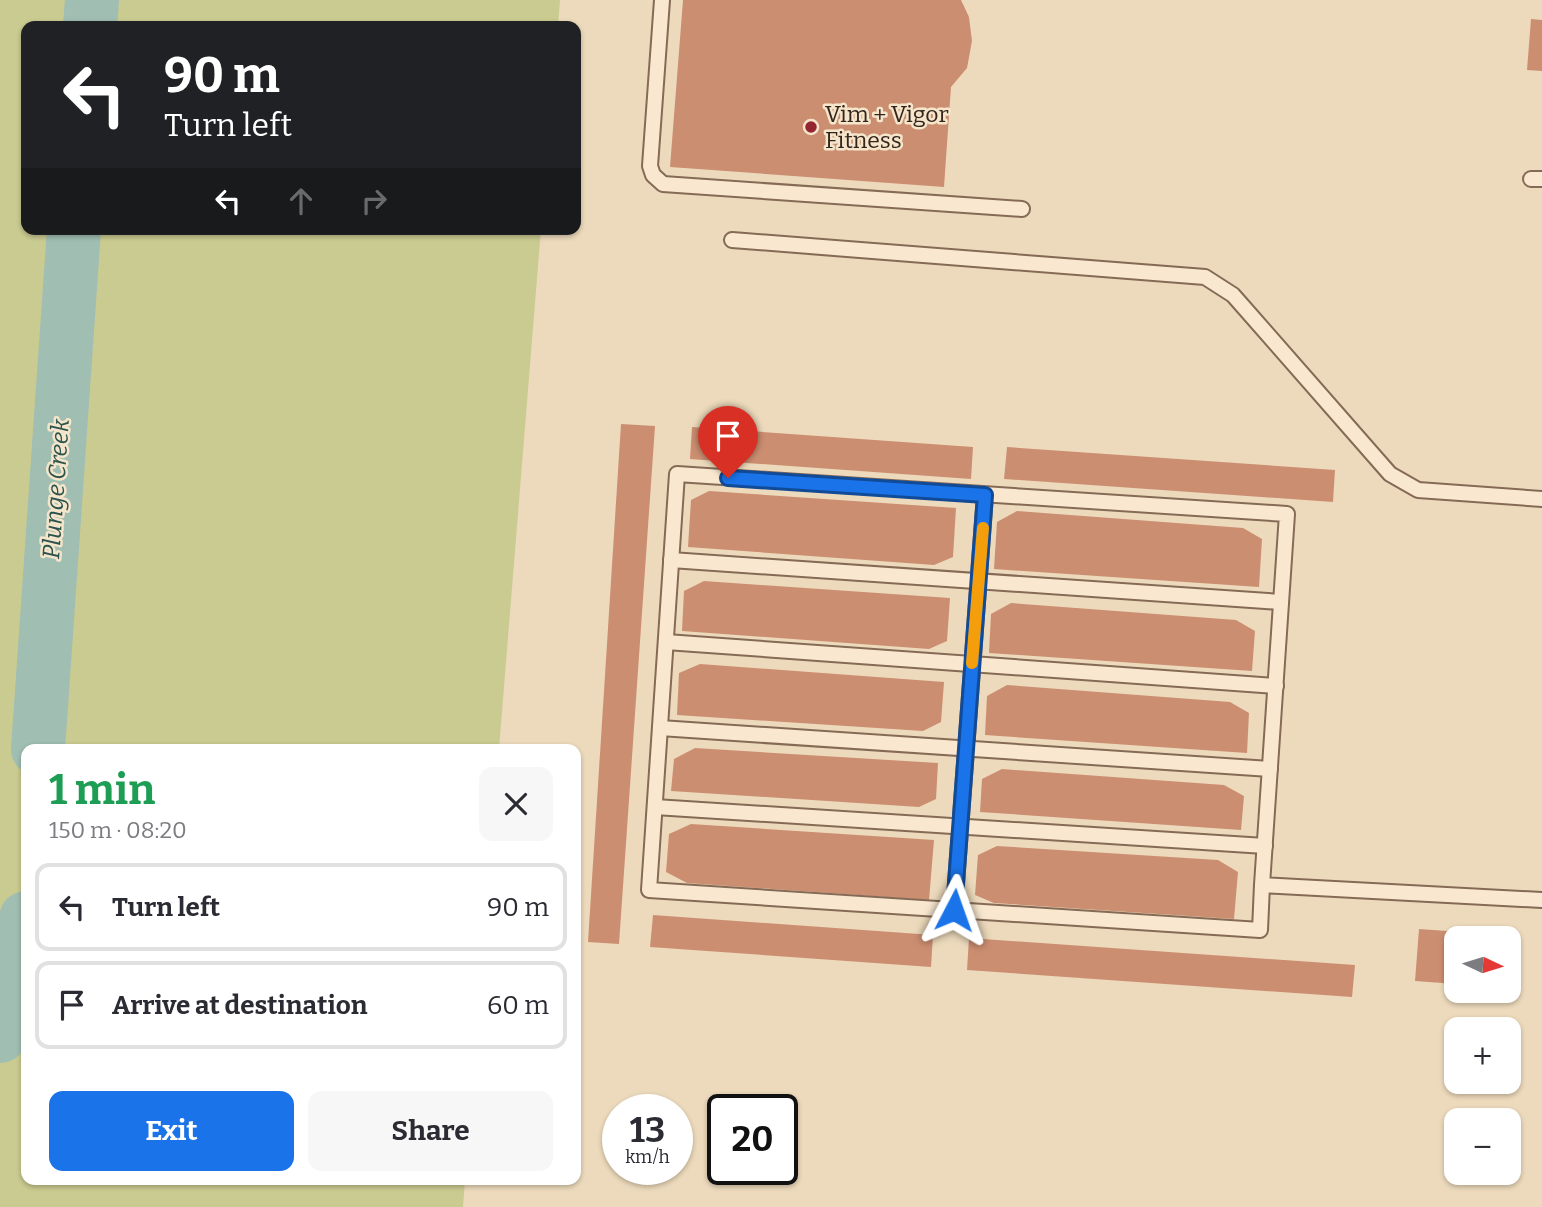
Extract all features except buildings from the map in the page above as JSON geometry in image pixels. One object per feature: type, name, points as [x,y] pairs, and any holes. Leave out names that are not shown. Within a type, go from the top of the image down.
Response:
[{"type":"lane","points":[[662,0],[650,166],[653,175],[663,184],[1022,209]]},
{"type":"lane","points":[[732,240],[1205,277],[1233,295],[1391,474],[1418,490],[1542,499]]},
{"type":"lane","points":[[677,474],[1287,514],[1260,930],[649,890],[671,560],[677,474]]},
{"type":"lane","points":[[954,910],[985,495]]},
{"type":"lane","points":[[671,560],[1281,602]]},
{"type":"lane","points":[[666,642],[1276,686]]},
{"type":"lane","points":[[660,728],[1270,769]]},
{"type":"lane","points":[[655,807],[1265,846]]},
{"type":"lane","points":[[1262,885],[1542,900]]},
{"type":"green space","points":[[0,0],[560,0],[558,21],[21,21],[21,235],[541,235],[499,744],[21,744],[21,1185],[465,1185],[463,1207],[0,1207]]},
{"type":"waterway","name":"Plunge Creek","points":[[90,21],[92,0]]},
{"type":"waterway","name":"Plunge Creek","points":[[38,744],[74,235]]},
{"type":"waterway","name":"Plunge Creek","points":[[0,1036],[21,941]]},
{"type":"slow traffic","points":[[972,663],[983,528]]},
{"type":"place","name":"Vim + Vigor Fitness","points":[[811,127]]},
{"type":"route","points":[[728,478],[985,495],[954,910]]}]
